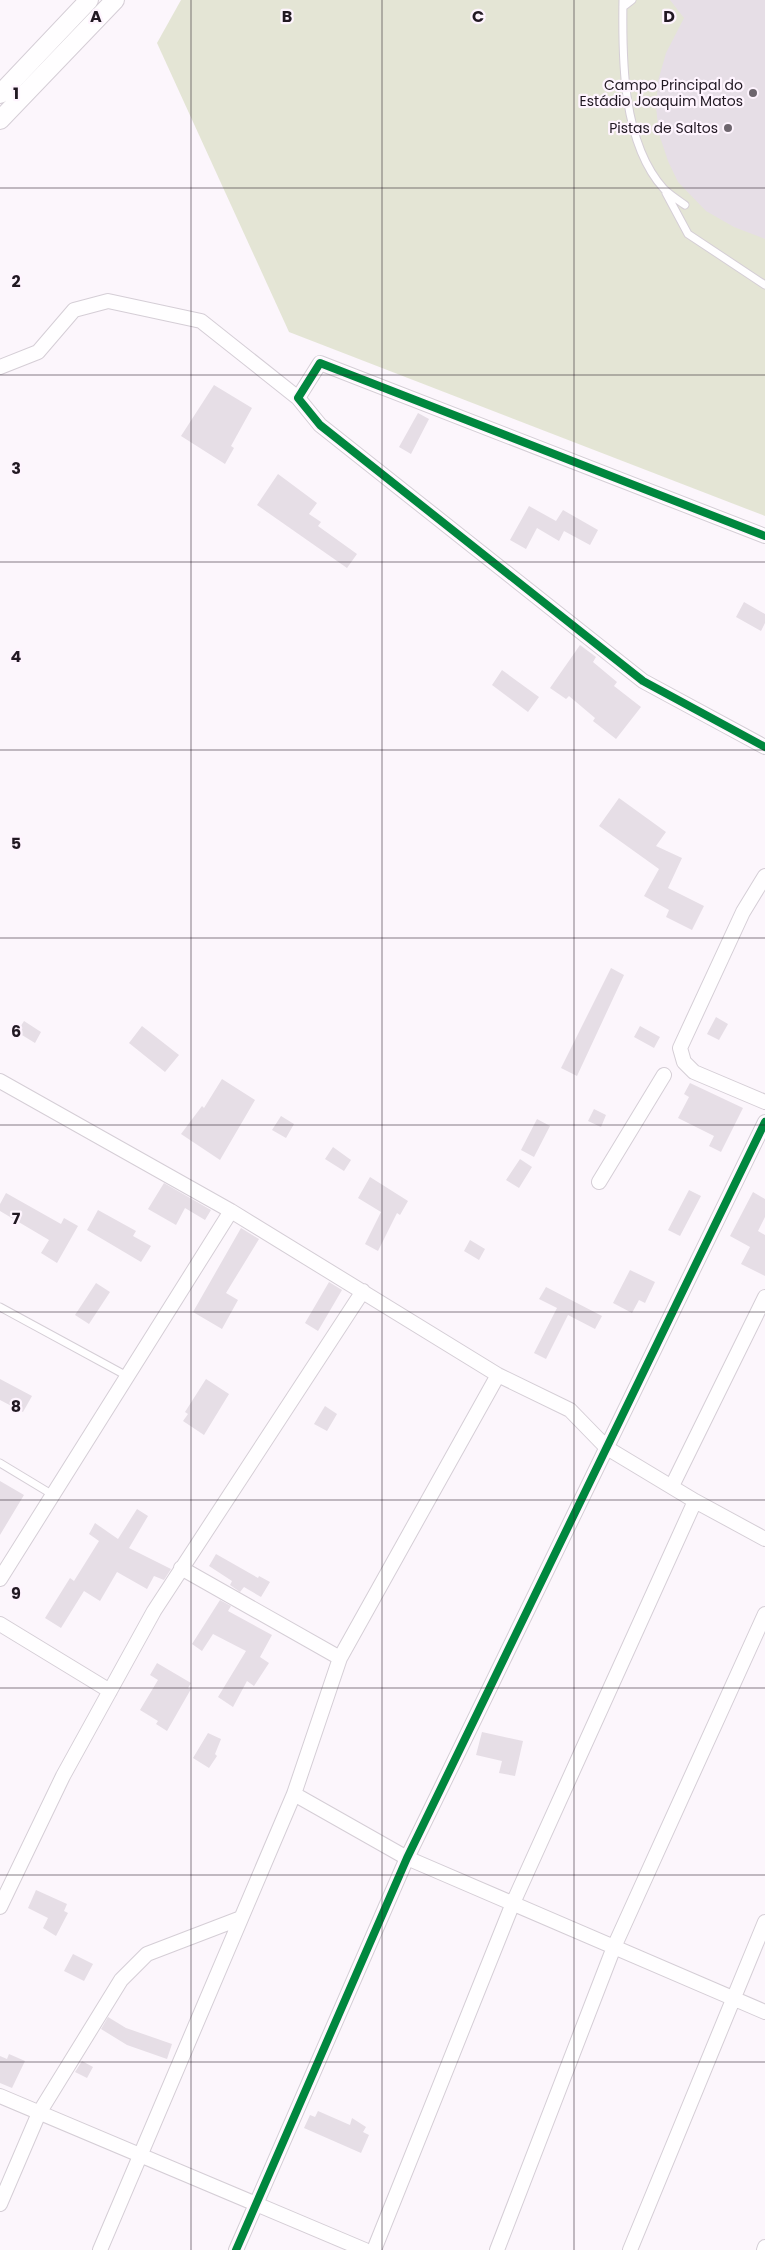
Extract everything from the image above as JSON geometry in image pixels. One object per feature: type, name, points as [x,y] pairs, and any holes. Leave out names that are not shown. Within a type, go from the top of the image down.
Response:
[{"type":"street","points":[[0,94],[89,0]]},
{"type":"street","points":[[0,120],[115,0]]},
{"type":"street","points":[[0,367],[38,352],[74,310],[108,301],[201,321],[298,398],[320,425],[643,681],[765,747]]},
{"type":"street","points":[[298,398],[320,363],[765,536]]},
{"type":"street","points":[[765,876],[743,912],[680,1048],[684,1062],[694,1072],[765,1102]]},
{"type":"street","points":[[599,1182],[664,1074]]},
{"type":"street","points":[[0,1081],[231,1211],[498,1375],[570,1410],[607,1448],[695,1501],[765,1539]]},
{"type":"street","points":[[236,2250],[407,1858],[765,1122]]},
{"type":"street","points":[[0,1579],[231,1211]]},
{"type":"street","points":[[0,1907],[64,1776],[154,1611],[363,1291]]},
{"type":"street","points":[[672,1486],[765,1297]]},
{"type":"street","points":[[100,2250],[294,1794],[340,1658],[498,1375]]},
{"type":"street","points":[[374,2250],[513,1903],[695,1501]]},
{"type":"street","points":[[181,1568],[340,1658]]},
{"type":"street","points":[[497,2250],[614,1947],[765,1614]]},
{"type":"street","points":[[0,1624],[110,1691]]},
{"type":"street","points":[[294,1794],[407,1858],[765,2012]]},
{"type":"street","points":[[0,2204],[39,2113],[121,1980],[147,1954],[241,1918]]},
{"type":"street","points":[[630,2250],[732,1998],[765,1922]]},
{"type":"street","points":[[0,2096],[365,2250]]},
{"type":"lane","points":[[632,0],[623,4],[623,56],[630,109],[645,159],[665,190],[688,234],[764,286]]},
{"type":"lane","points":[[665,190],[685,205]]},
{"type":"lane","points":[[0,1307],[127,1376]]},
{"type":"lane","points":[[0,1463],[53,1495]]},
{"type":"green space","points":[[181,0],[765,0],[765,516],[289,332],[157,43]]},
{"type":"building","points":[[670,0],[765,0],[765,239],[734,227],[706,211],[678,182],[668,161],[659,134],[656,107],[658,81],[666,53],[684,18]]},
{"type":"building","points":[[214,385],[252,408],[231,446],[234,448],[225,464],[181,436]]},
{"type":"building","points":[[418,413],[429,419],[411,454],[399,447]]},
{"type":"building","points":[[278,474],[317,503],[309,514],[321,522],[318,526],[357,554],[347,568],[257,505]]},
{"type":"building","points":[[529,506],[556,521],[563,510],[598,530],[590,545],[564,531],[559,541],[537,528],[526,549],[510,540]]},
{"type":"building","points":[[744,602],[765,614],[765,623],[761,631],[736,617]]},
{"type":"building","points":[[580,645],[596,657],[593,662],[617,682],[614,686],[641,707],[616,739],[593,721],[595,718],[569,696],[566,699],[550,688]]},
{"type":"building","points":[[502,670],[539,697],[528,712],[492,685]]},
{"type":"building","points":[[619,798],[666,832],[656,846],[682,858],[668,888],[704,906],[692,930],[666,917],[669,910],[644,896],[659,869],[599,826]]},
{"type":"building","points":[[611,968],[624,975],[577,1076],[561,1068]]},
{"type":"building","points":[[716,1017],[728,1024],[719,1040],[707,1034]]},
{"type":"building","points":[[24,1021],[41,1032],[35,1043],[17,1032]]},
{"type":"building","points":[[142,1026],[179,1055],[165,1072],[129,1043]]},
{"type":"building","points":[[640,1026],[660,1037],[654,1048],[634,1037]]},
{"type":"building","points":[[222,1079],[255,1100],[220,1160],[181,1134],[202,1106],[204,1108]]},
{"type":"building","points":[[690,1083],[743,1108],[721,1152],[709,1146],[714,1136],[678,1118],[689,1097],[684,1094]]},
{"type":"building","points":[[594,1109],[606,1115],[601,1127],[588,1121]]},
{"type":"building","points":[[281,1116],[294,1124],[286,1138],[272,1130]]},
{"type":"building","points":[[537,1119],[550,1126],[534,1157],[521,1150]]},
{"type":"building","points":[[333,1147],[351,1160],[344,1171],[325,1159]]},
{"type":"building","points":[[520,1159],[532,1167],[519,1188],[506,1180]]},
{"type":"building","points":[[370,1177],[408,1201],[400,1215],[397,1213],[378,1251],[365,1244],[381,1212],[358,1198]]},
{"type":"building","points":[[164,1183],[211,1210],[205,1220],[185,1208],[176,1225],[148,1209]]},
{"type":"building","points":[[689,1190],[701,1196],[680,1236],[668,1230]]},
{"type":"building","points":[[753,1192],[765,1199],[765,1217],[758,1231],[765,1235],[765,1276],[741,1264],[750,1247],[730,1236]]},
{"type":"building","points":[[6,1193],[61,1224],[64,1218],[78,1226],[57,1263],[41,1253],[49,1240],[0,1211],[0,1204]]},
{"type":"building","points":[[98,1210],[136,1231],[133,1236],[151,1246],[141,1262],[87,1230]]},
{"type":"building","points":[[241,1228],[259,1239],[226,1293],[238,1300],[222,1329],[193,1312]]},
{"type":"building","points":[[470,1240],[485,1249],[479,1260],[464,1251]]},
{"type":"building","points":[[630,1270],[655,1282],[645,1303],[639,1300],[632,1313],[613,1303]]},
{"type":"building","points":[[329,1282],[342,1290],[318,1331],[305,1323]]},
{"type":"building","points":[[96,1283],[110,1292],[89,1324],[75,1315]]},
{"type":"building","points":[[546,1287],[602,1316],[595,1329],[568,1315],[546,1359],[534,1353],[557,1308],[539,1299]]},
{"type":"building","points":[[0,1379],[32,1396],[23,1412],[0,1400]]},
{"type":"building","points":[[206,1379],[229,1394],[204,1435],[183,1421],[188,1414],[185,1412]]},
{"type":"building","points":[[325,1406],[337,1414],[327,1431],[314,1424]]},
{"type":"building","points":[[0,1481],[24,1495],[0,1535]]},
{"type":"building","points":[[137,1509],[148,1516],[129,1548],[171,1569],[164,1580],[154,1576],[147,1589],[117,1572],[100,1601],[84,1591],[61,1628],[45,1618],[70,1578],[74,1581],[99,1541],[89,1534],[95,1523],[118,1539]]},
{"type":"building","points":[[216,1554],[258,1578],[259,1576],[270,1582],[261,1597],[244,1587],[240,1592],[230,1585],[232,1581],[209,1566]]},
{"type":"building","points":[[220,1600],[231,1606],[228,1611],[272,1635],[260,1657],[269,1663],[254,1686],[247,1681],[233,1707],[218,1697],[246,1651],[213,1634],[202,1651],[192,1644]]},
{"type":"building","points":[[157,1663],[191,1683],[188,1688],[191,1689],[167,1731],[156,1724],[158,1721],[140,1710],[158,1680],[150,1675]]},
{"type":"building","points":[[482,1732],[523,1741],[515,1776],[499,1773],[502,1761],[476,1755]]},
{"type":"building","points":[[208,1733],[221,1739],[215,1754],[217,1756],[209,1768],[193,1758]]},
{"type":"building","points":[[36,1890],[67,1904],[64,1911],[68,1913],[56,1936],[43,1928],[48,1918],[28,1908]]},
{"type":"building","points":[[73,1954],[93,1964],[84,1981],[64,1971]]},
{"type":"building","points":[[108,2017],[126,2028],[172,2044],[167,2059],[127,2045],[101,2029]]},
{"type":"building","points":[[9,2054],[25,2061],[12,2088],[0,2083],[0,2056],[7,2059]]},
{"type":"building","points":[[82,2061],[93,2067],[87,2078],[75,2072]]},
{"type":"building","points":[[318,2111],[350,2125],[352,2118],[366,2127],[363,2132],[369,2135],[361,2153],[304,2128],[310,2115],[315,2117]]},
{"type":"cycle path","points":[[765,536],[320,363],[298,398],[320,425],[643,681],[765,747]]},
{"type":"cycle path","points":[[236,2250],[407,1858],[765,1122]]},
{"type":"place","name":"Campo Principal do Estádio Joaquim Matos","points":[[753,93]]},
{"type":"place","name":"Pistas de Saltos","points":[[728,128]]}]
